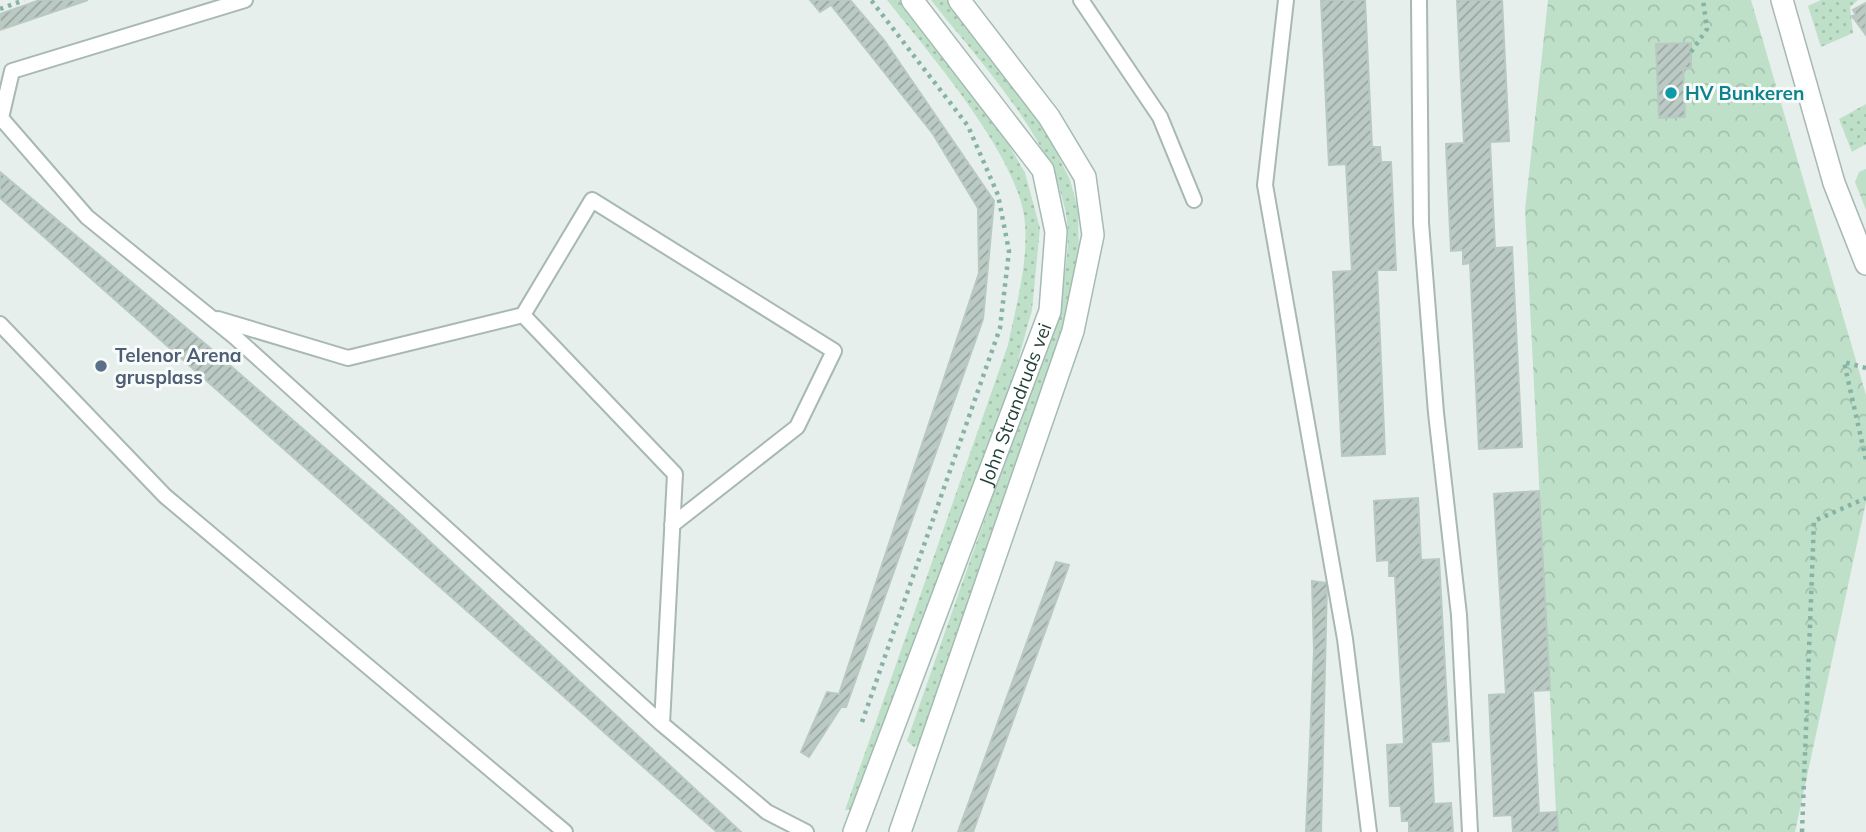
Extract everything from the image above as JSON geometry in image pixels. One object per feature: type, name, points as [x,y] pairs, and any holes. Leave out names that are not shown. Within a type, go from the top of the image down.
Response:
[{"type":"street","name":"John Strandruds vei","points":[[854,832],[1050,311],[1056,232],[1043,170],[912,0]]},
{"type":"street","name":"John Strandruds vei","points":[[900,832],[1073,331],[1093,235],[1085,177],[1049,117],[959,0]]},
{"type":"street","points":[[1782,0],[1834,183],[1866,264]]},
{"type":"lane","points":[[245,0],[12,71],[1,118],[87,217],[209,316],[662,724],[766,812],[806,832]]},
{"type":"lane","points":[[1080,0],[1160,117],[1194,200]]},
{"type":"lane","points":[[1286,0],[1265,185],[1345,639],[1369,832]]},
{"type":"lane","points":[[1419,0],[1421,223],[1436,413],[1459,615],[1470,832]]},
{"type":"lane","points":[[209,316],[348,358],[523,315],[592,200],[834,351],[797,427],[672,525]]},
{"type":"lane","points":[[523,315],[675,474],[662,724]]},
{"type":"lane","points":[[0,324],[165,496],[565,832]]},
{"type":"path","points":[[0,9],[24,0]]},
{"type":"path","points":[[860,729],[1000,328],[1009,251],[998,195],[968,126],[871,0]]},
{"type":"path","points":[[1691,52],[1707,29],[1703,0]]},
{"type":"path","points":[[1866,368],[1844,362],[1866,460]]},
{"type":"path","points":[[1802,832],[1814,521],[1866,498]]},
{"type":"green space","points":[[887,0],[906,0],[989,110],[1025,173],[1040,228],[1032,310],[1014,375],[863,809],[845,810],[1008,345],[1025,255],[1025,224],[1020,198],[1008,168],[948,76]]},
{"type":"green space","points":[[931,0],[949,0],[1033,114],[1055,149],[1070,180],[1078,209],[1079,255],[1058,346],[920,744],[914,747],[907,741],[1048,341],[1065,274],[1068,242],[1066,214],[1046,157],[1011,101]]},
{"type":"green space","points":[[1548,0],[1751,0],[1866,395],[1866,502],[1795,832],[1557,832],[1525,210]]},
{"type":"green space","points":[[1821,0],[1858,0],[1850,7],[1853,33],[1821,47],[1808,6]]},
{"type":"green space","points":[[1866,104],[1866,144],[1852,152],[1839,119]]},
{"type":"green space","points":[[1866,169],[1866,210],[1855,182],[1859,172]]},
{"type":"building","points":[[40,0],[88,0],[0,30],[0,14]]},
{"type":"building","points":[[810,0],[850,0],[884,40],[994,201],[983,319],[846,707],[841,707],[809,757],[801,752],[827,692],[839,694],[979,273],[978,208],[933,134],[831,5],[820,12]]},
{"type":"building","points":[[1321,0],[1365,0],[1372,147],[1380,147],[1381,162],[1391,162],[1396,270],[1377,270],[1385,454],[1342,456],[1333,272],[1352,271],[1346,164],[1329,165]]},
{"type":"building","points":[[1457,0],[1502,0],[1509,141],[1490,142],[1495,248],[1512,247],[1522,447],[1479,449],[1470,263],[1463,264],[1463,250],[1451,251],[1446,144],[1464,143]]},
{"type":"building","points":[[1866,3],[1866,35],[1852,16],[1856,15],[1853,10]]},
{"type":"building","name":"HV Bunkeren","points":[[1691,43],[1691,68],[1683,68],[1685,117],[1659,118],[1656,44]]},
{"type":"building","points":[[0,172],[209,347],[396,510],[741,832],[717,832],[0,198]]},
{"type":"building","points":[[1539,491],[1550,690],[1533,691],[1539,813],[1557,812],[1558,832],[1513,832],[1512,815],[1494,816],[1489,695],[1506,694],[1494,494]]},
{"type":"building","points":[[1418,498],[1421,560],[1439,559],[1449,741],[1431,742],[1434,804],[1451,803],[1453,832],[1409,832],[1409,821],[1402,821],[1401,806],[1390,806],[1387,745],[1404,744],[1395,576],[1389,576],[1389,560],[1377,561],[1374,501]]},
{"type":"building","points":[[1056,562],[1069,565],[973,832],[958,832]]},
{"type":"building","points":[[1312,581],[1327,583],[1321,832],[1306,832],[1314,651]]},
{"type":"place","name":"HV Bunkeren","points":[[1671,93]]},
{"type":"place","name":"Telenor Arena grusplass","points":[[101,366]]}]
